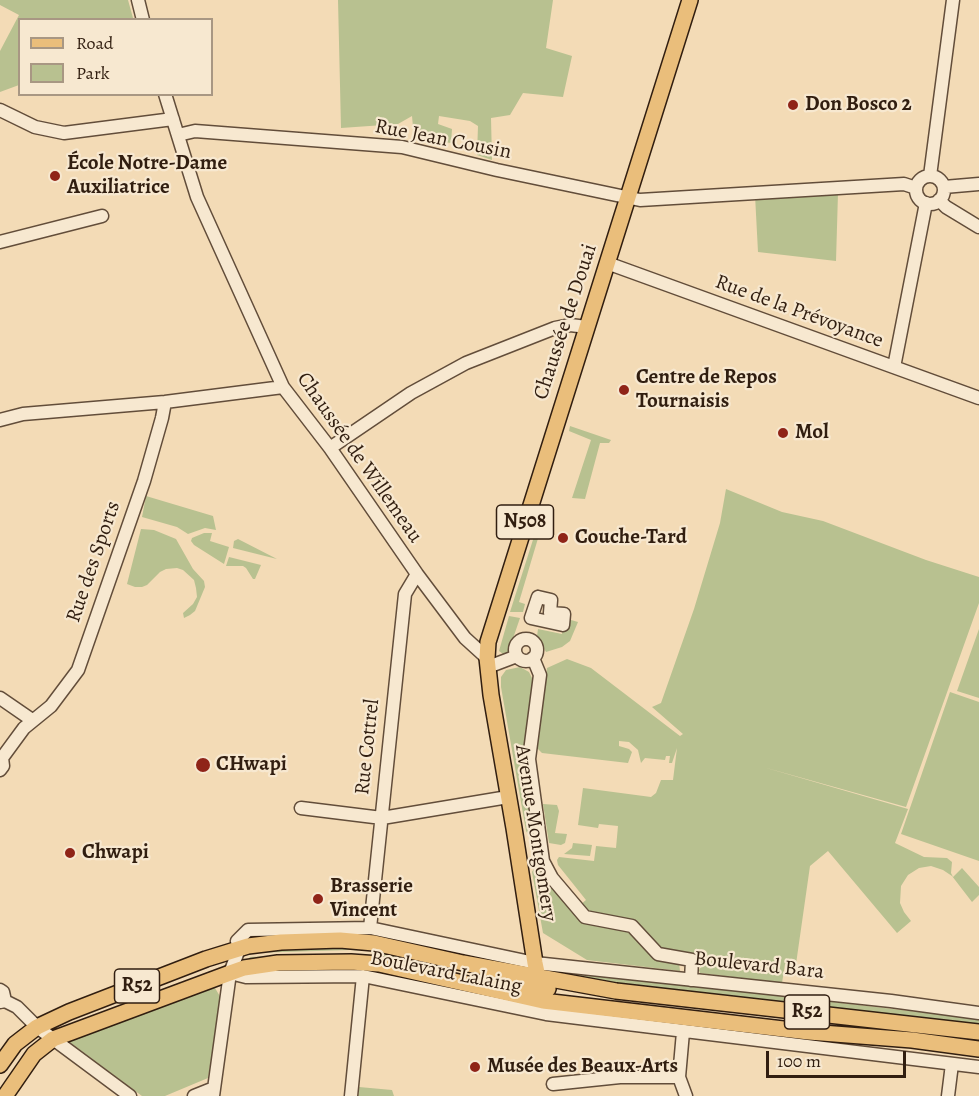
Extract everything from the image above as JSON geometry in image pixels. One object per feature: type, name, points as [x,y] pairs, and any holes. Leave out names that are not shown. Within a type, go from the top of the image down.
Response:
[{"type":"main road","name":"Chaussée de Douai","points":[[487,662],[492,627],[690,0]]},
{"type":"main road","name":"Avenue Montgomery","points":[[487,662],[540,989]]},
{"type":"main road","name":"Boulevard Lalaing","points":[[37,1027],[69,1012],[206,959],[248,945],[281,942],[340,940],[374,942],[463,963],[540,989]]},
{"type":"main road","name":"Boulevard Lalaing","points":[[53,1039],[244,968],[278,963],[379,964],[540,989]]},
{"type":"main road","name":"Boulevard Bara","points":[[540,989],[616,991],[979,1032]]},
{"type":"main road","name":"R52","points":[[540,989],[591,1006],[809,1032],[912,1040],[979,1049]]},
{"type":"main road","name":"R52","points":[[0,1065],[15,1044],[37,1027]]},
{"type":"main road","name":"R52","points":[[5,1096],[34,1054],[53,1039]]},
{"type":"street","points":[[138,0],[142,18]]},
{"type":"street","points":[[930,176],[953,0]]},
{"type":"street","name":"Chaussée de Willemeau","points":[[166,96],[197,196],[283,387],[330,448],[417,574],[465,638],[487,662]]},
{"type":"street","points":[[0,110],[35,127],[64,133],[173,119]]},
{"type":"street","name":"Rue Jean Cousin","points":[[178,135],[195,131],[402,147],[640,200],[904,184],[916,188]]},
{"type":"street","points":[[936,177],[944,187],[939,200],[926,203],[918,198],[916,188],[921,179],[936,177]]},
{"type":"street","points":[[944,187],[979,184]]},
{"type":"street","points":[[939,200],[946,207],[979,227]]},
{"type":"street","points":[[894,367],[926,203]]},
{"type":"street","points":[[0,242],[102,216]]},
{"type":"street","name":"Rue de la Prévoyance","points":[[606,263],[979,398]]},
{"type":"street","points":[[330,448],[411,393],[466,363],[555,328],[570,325],[586,327]]},
{"type":"street","points":[[0,420],[23,414],[165,402],[283,387]]},
{"type":"street","name":"Rue des Sports","points":[[1,762],[24,728],[51,706],[78,670],[144,481],[165,402]]},
{"type":"street","name":"Rue Cottrel","points":[[370,928],[405,594],[417,574]]},
{"type":"street","points":[[487,662],[517,656],[526,661],[533,658],[537,649],[533,642],[527,639],[517,643],[515,650],[517,656]]},
{"type":"street","points":[[533,658],[540,675],[529,759],[543,861],[552,878],[585,917],[632,926],[658,954],[692,960],[691,980]]},
{"type":"street","points":[[0,698],[32,720]]},
{"type":"street","points":[[300,808],[382,818],[508,797]]},
{"type":"street","name":"Boulevard Lalaing","points":[[239,949],[237,941],[248,930],[370,928],[540,989]]},
{"type":"street","points":[[194,1096],[213,1092],[230,973],[239,949]]},
{"type":"street","name":"Boulevard Lalaing","points":[[230,973],[246,977],[363,976],[540,989]]},
{"type":"street","points":[[351,1096],[363,976]]},
{"type":"street","name":"Boulevard Bara","points":[[540,989],[691,980],[891,1001],[979,1013]]},
{"type":"street","points":[[540,989],[683,1032],[979,1067]]},
{"type":"street","points":[[2,998],[17,1007],[37,1027],[130,1096]]},
{"type":"street","points":[[683,1032],[679,1077],[686,1096]]},
{"type":"street","points":[[948,1096],[952,1064]]},
{"type":"street","points":[[553,1084],[620,1077],[679,1077]]},
{"type":"green space","points":[[0,0],[128,0],[133,18],[18,18],[18,85],[0,92],[0,51],[19,15],[0,5]]},
{"type":"green space","points":[[338,0],[553,0],[546,48],[572,56],[563,97],[523,93],[510,115],[491,118],[492,160],[477,155],[478,126],[470,121],[439,116],[438,124],[452,129],[451,143],[414,138],[412,116],[398,124],[341,128]]},
{"type":"green space","points":[[838,193],[836,261],[758,252],[755,195]]},
{"type":"green space","points":[[570,426],[611,440],[609,443],[600,443],[585,499],[572,498],[591,440],[569,431]]},
{"type":"green space","points":[[726,489],[782,512],[823,521],[926,560],[979,577],[979,603],[906,807],[763,767],[908,809],[895,843],[924,857],[947,858],[952,862],[953,877],[962,868],[979,887],[979,895],[972,902],[952,876],[943,870],[931,866],[919,868],[908,875],[901,886],[900,903],[911,921],[897,933],[828,851],[810,866],[796,964],[785,964],[782,983],[700,973],[699,970],[703,964],[710,964],[713,958],[661,949],[638,924],[592,916],[580,905],[586,900],[558,865],[559,857],[594,861],[596,846],[616,848],[618,826],[599,824],[598,828],[578,825],[583,788],[651,797],[656,793],[661,780],[673,780],[677,748],[672,763],[669,763],[670,756],[666,756],[665,760],[645,758],[641,763],[638,750],[629,742],[619,741],[619,746],[632,752],[628,763],[542,753],[537,748],[547,668],[567,659],[591,668],[680,736],[683,734],[652,707],[661,703],[694,609],[720,523]]},
{"type":"green space","points":[[146,496],[213,516],[216,530],[205,528],[188,534],[177,527],[142,517]]},
{"type":"green space","points":[[538,524],[542,525],[519,602],[525,604],[523,612],[510,612]]},
{"type":"green space","points":[[141,529],[154,530],[176,539],[193,569],[204,581],[205,587],[195,611],[190,615],[184,618],[183,613],[197,597],[196,588],[194,580],[183,570],[166,569],[142,587],[127,584]]},
{"type":"green space","points":[[204,533],[212,533],[210,541],[229,547],[224,564],[191,541],[192,538]]},
{"type":"green space","points":[[238,539],[277,559],[233,548],[234,541]]},
{"type":"green space","points":[[229,557],[261,565],[255,579],[243,566],[226,566]]},
{"type":"green space","points":[[509,616],[520,618],[508,653],[503,654],[499,651]]},
{"type":"green space","points":[[564,618],[578,622],[570,641],[562,647],[546,652],[537,636],[538,629],[562,634]]},
{"type":"green space","points":[[979,629],[979,698],[957,691]]},
{"type":"green space","points":[[520,667],[529,672],[534,682],[526,754],[541,862],[583,921],[595,926],[628,930],[679,963],[680,971],[587,960],[543,933],[532,872],[536,865],[534,843],[526,831],[501,687],[501,677],[506,670]]},
{"type":"green space","points":[[950,692],[979,702],[979,861],[901,834]]},
{"type":"green space","points":[[543,804],[557,805],[559,811],[555,833],[567,834],[565,843],[561,845],[549,843]]},
{"type":"green space","points":[[573,843],[592,845],[590,856],[564,854],[572,848]]},
{"type":"green space","points":[[362,946],[510,980],[390,957],[252,960],[249,957],[322,954],[373,955],[374,951],[350,950],[250,953],[252,950]]},
{"type":"green space","points":[[575,972],[979,1019],[979,1024],[612,982],[574,976]]},
{"type":"green space","points":[[208,986],[215,988],[221,998],[208,1078],[165,1096],[142,1096],[68,1041]]},
{"type":"green space","points":[[359,1087],[392,1090],[394,1096],[358,1096]]},
{"type":"place","name":"Don Bosco 2","points":[[793,105]]},
{"type":"place","name":"École Notre-Dame Auxiliatrice","points":[[55,176]]},
{"type":"place","name":"Centre de Repos Tournaisis","points":[[624,390]]},
{"type":"place","name":"Mol","points":[[783,433]]},
{"type":"place","name":"Couche-Tard","points":[[563,538]]},
{"type":"place","name":"CHwapi","points":[[203,765]]},
{"type":"place","name":"Chwapi","points":[[70,853]]},
{"type":"place","name":"Brasserie Vincent","points":[[318,899]]},
{"type":"place","name":"Musée des Beaux-Arts","points":[[475,1067]]}]
